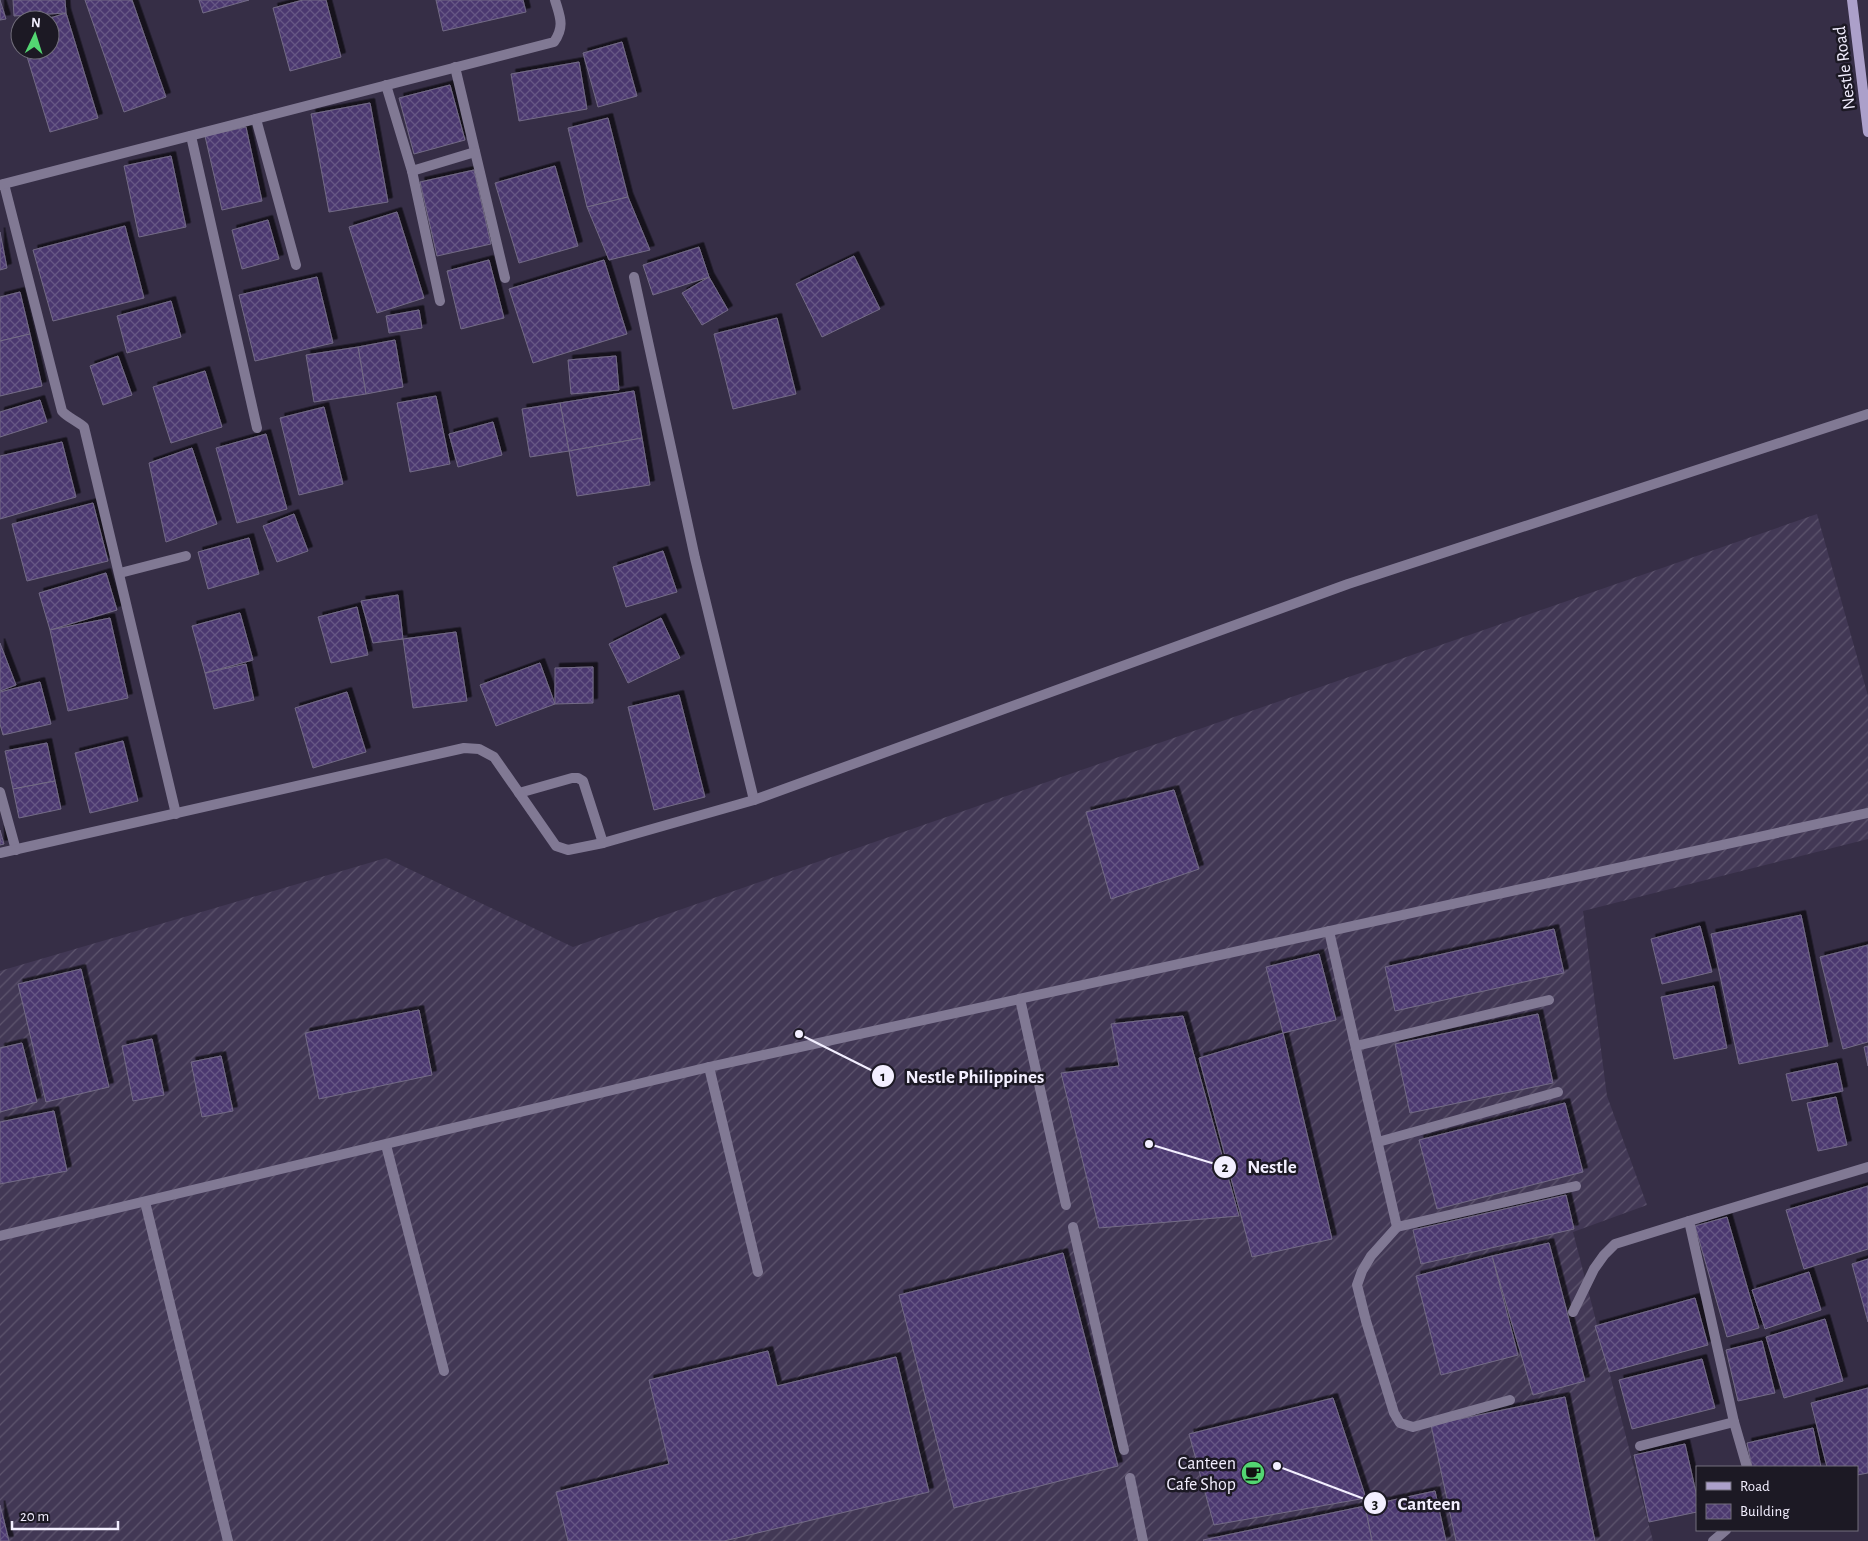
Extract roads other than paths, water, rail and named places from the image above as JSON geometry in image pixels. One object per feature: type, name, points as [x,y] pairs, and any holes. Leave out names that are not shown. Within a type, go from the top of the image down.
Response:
[{"type":"street","points":[[176,814],[84,427],[62,411],[2,184],[554,42],[560,34],[562,24],[554,0]]},
{"type":"street","name":"Nestle Road","points":[[1852,0],[1868,132]]},
{"type":"street","points":[[455,67],[505,278]]},
{"type":"street","points":[[386,85],[412,171],[440,301]]},
{"type":"street","points":[[256,119],[296,265]]},
{"type":"street","points":[[191,136],[257,428]]},
{"type":"street","points":[[412,171],[475,152]]},
{"type":"street","points":[[634,277],[695,558],[754,800]]},
{"type":"street","points":[[0,853],[464,748],[479,749],[494,757],[556,846],[568,850],[602,843],[754,800],[1348,584],[1868,414]]},
{"type":"street","points":[[120,573],[186,556]]},
{"type":"street","points":[[519,793],[572,778],[578,778],[583,781],[602,843]]},
{"type":"street","points":[[0,792],[16,850]]},
{"type":"street","points":[[0,1236],[709,1067],[1868,813]]},
{"type":"street","points":[[1329,931],[1397,1227]]},
{"type":"street","points":[[1020,999],[1066,1205]]},
{"type":"street","points":[[1356,1046],[1549,1000]]},
{"type":"street","points":[[709,1067],[758,1272]]},
{"type":"street","points":[[1378,1142],[1558,1092]]},
{"type":"street","points":[[386,1145],[444,1372]]},
{"type":"street","points":[[1573,1312],[1594,1269],[1604,1254],[1615,1244],[1868,1167]]},
{"type":"street","points":[[1510,1400],[1413,1427],[1400,1423],[1391,1404],[1357,1286],[1362,1271],[1371,1256],[1397,1227],[1576,1186]]},
{"type":"street","points":[[145,1202],[228,1541]]},
{"type":"street","points":[[1689,1221],[1734,1422],[1747,1466]]},
{"type":"street","points":[[1073,1227],[1124,1450]]},
{"type":"street","points":[[1640,1446],[1734,1422]]},
{"type":"street","points":[[1130,1478],[1143,1541]]},
{"type":"street","points":[[1713,1541],[1725,1531]]},
{"type":"place","name":"Nestle Philippines","points":[[799,1034]]},
{"type":"place","name":"Nestle","points":[[1149,1144]]},
{"type":"place","name":"Canteen","points":[[1277,1466]]},
{"type":"place","name":"Canteen Cafe Shop","points":[[1253,1473]]}]
